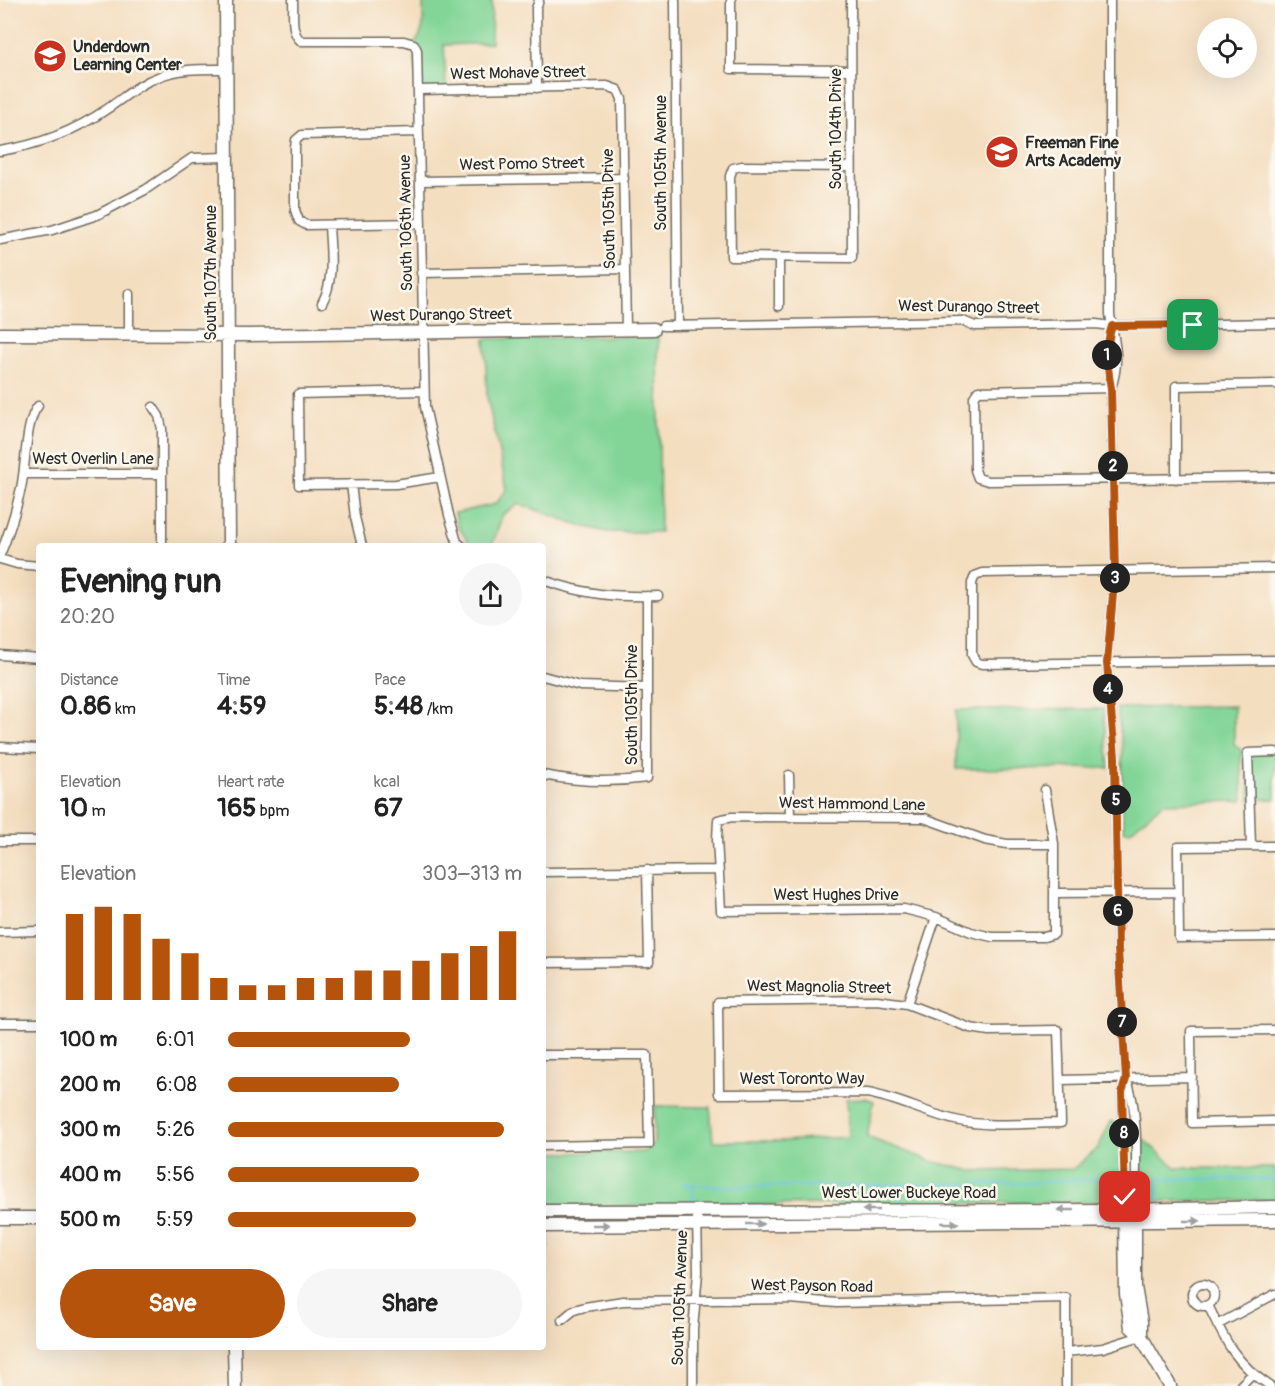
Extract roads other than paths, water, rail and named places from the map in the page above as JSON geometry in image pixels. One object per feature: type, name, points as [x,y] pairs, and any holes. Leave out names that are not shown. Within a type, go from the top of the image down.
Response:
[{"type":"main road","name":"South 107th Avenue","points":[[226,0],[229,543]]},
{"type":"main road","name":"West Durango Street","points":[[129,334],[228,335],[659,327]]},
{"type":"main road","points":[[0,334],[129,334]]},
{"type":"main road","name":"West Lower Buckeye Road","points":[[546,1226],[1130,1216],[1275,1207]]},
{"type":"main road","name":"West Lower Buckeye Road","points":[[546,1211],[697,1210],[1130,1216],[1275,1221]]},
{"type":"main road","points":[[1130,1216],[1127,1306],[1131,1327],[1140,1336],[1170,1386]]},
{"type":"main road","points":[[0,1218],[36,1218]]},
{"type":"main road","points":[[234,1350],[235,1386]]},
{"type":"street","name":"South 106th Avenue","points":[[293,0],[297,39],[309,42],[404,41],[414,44],[418,54],[423,391],[428,426],[440,477],[460,543]]},
{"type":"street","points":[[537,88],[536,9],[539,0]]},
{"type":"street","name":"South 105th Avenue","points":[[675,0],[678,326]]},
{"type":"street","points":[[731,0],[730,69],[851,70]]},
{"type":"street","name":"South 104th Drive","points":[[779,257],[852,258],[851,0]]},
{"type":"street","points":[[1110,0],[1110,314],[1112,326],[1107,339],[1111,388],[1115,571],[1107,663],[1115,757],[1118,949],[1126,1079],[1122,1092],[1130,1216]]},
{"type":"street","points":[[0,151],[34,144],[73,129],[101,113],[135,88],[157,77],[182,70],[226,69]]},
{"type":"street","name":"West Mohave Street","points":[[418,90],[608,86],[618,90]]},
{"type":"street","name":"South 105th Drive","points":[[618,90],[622,99],[626,329]]},
{"type":"street","points":[[419,132],[309,134],[299,137],[295,148],[295,210],[299,222],[306,225],[421,223]]},
{"type":"street","points":[[0,240],[52,230],[97,215],[145,190],[192,158],[227,157]]},
{"type":"street","points":[[779,306],[779,257],[731,256],[730,176],[733,168],[742,166],[851,167]]},
{"type":"street","name":"West Pomo Street","points":[[420,181],[624,178]]},
{"type":"street","points":[[322,303],[328,291],[330,275],[329,225]]},
{"type":"street","points":[[421,273],[625,269]]},
{"type":"street","points":[[129,294],[129,334]]},
{"type":"street","name":"West Durango Street","points":[[659,327],[963,321],[975,326],[1275,323]]},
{"type":"street","points":[[1176,479],[1176,386],[1275,384]]},
{"type":"street","points":[[1111,388],[978,391],[974,397],[975,470],[978,478],[988,482],[1275,477]]},
{"type":"street","points":[[423,391],[298,394],[299,485],[407,484],[440,477]]},
{"type":"street","points":[[36,566],[22,566],[0,557],[15,514],[24,474],[29,424],[38,406]]},
{"type":"street","points":[[153,407],[161,423],[162,543]]},
{"type":"street","name":"West Overlin Lane","points":[[24,474],[162,474]]},
{"type":"street","points":[[351,484],[361,543]]},
{"type":"street","points":[[1275,568],[983,573],[975,576],[972,583],[972,655],[976,662],[982,664],[1275,660]]},
{"type":"street","points":[[546,581],[574,591],[605,596],[658,596]]},
{"type":"street","name":"South 105th Drive","points":[[546,775],[593,782],[620,782],[647,778],[647,596]]},
{"type":"street","points":[[0,655],[36,658]]},
{"type":"street","points":[[546,677],[580,686],[647,688]]},
{"type":"street","points":[[0,747],[36,749]]},
{"type":"street","points":[[1251,846],[1248,753],[1275,752]]},
{"type":"street","points":[[789,775],[790,818]]},
{"type":"street","points":[[1045,790],[1054,844],[1054,893],[1178,892]]},
{"type":"street","name":"West Hammond Lane","points":[[718,870],[718,820],[732,817],[924,818],[985,840],[1007,844],[1054,844]]},
{"type":"street","points":[[0,841],[36,841]]},
{"type":"street","points":[[1275,846],[1178,847],[1179,938],[1275,937]]},
{"type":"street","points":[[546,963],[649,962],[647,870]]},
{"type":"street","points":[[546,872],[718,870]]},
{"type":"street","name":"West Hughes Drive","points":[[718,870],[721,911],[904,909],[936,917],[971,932],[992,937],[1044,937],[1054,934],[1054,893]]},
{"type":"street","points":[[907,1004],[936,917]]},
{"type":"street","points":[[0,932],[36,932]]},
{"type":"street","name":"West Magnolia Street","points":[[719,1094],[718,1002],[878,1000],[907,1004],[970,1028],[989,1031],[1059,1030],[1060,1080]]},
{"type":"street","points":[[0,1023],[36,1023]]},
{"type":"street","points":[[1275,1030],[1191,1031],[1192,1123],[1275,1121]]},
{"type":"street","points":[[546,1055],[647,1055],[649,1144],[546,1146]]},
{"type":"street","points":[[1060,1080],[1192,1077]]},
{"type":"street","name":"West Toronto Way","points":[[719,1094],[867,1093],[881,1095],[947,1118],[967,1122],[1061,1123],[1060,1080]]},
{"type":"street","name":"South 105th Avenue","points":[[693,1386],[694,1301],[698,1273],[697,1210]]},
{"type":"street","points":[[1217,1325],[1275,1294]]},
{"type":"street","name":"West Payson Road","points":[[562,1320],[574,1310],[623,1301],[790,1299],[837,1304],[1066,1298],[1066,1352]]},
{"type":"street","points":[[1208,1305],[1232,1353],[1252,1374],[1270,1386]]},
{"type":"street","points":[[1066,1386],[1066,1352],[1103,1348],[1140,1336]]},
{"type":"street","points":[[1240,1386],[1252,1374]]},
{"type":"street","points":[[1251,1386],[1252,1374]]},
{"type":"waterway","points":[[682,1184],[733,1187],[1029,1183],[1112,1178]]},
{"type":"waterway","points":[[1144,1178],[1275,1179]]},
{"type":"waterway","points":[[1158,1179],[1158,1200]]},
{"type":"waterway","points":[[901,1185],[901,1202]]},
{"type":"waterway","points":[[693,1186],[693,1204]]},
{"type":"waterway","points":[[549,1237],[549,1248]]},
{"type":"place","name":"Underdown Learning Center","points":[[50,56]]},
{"type":"place","name":"Freeman Fine Arts Academy","points":[[1002,152]]}]
